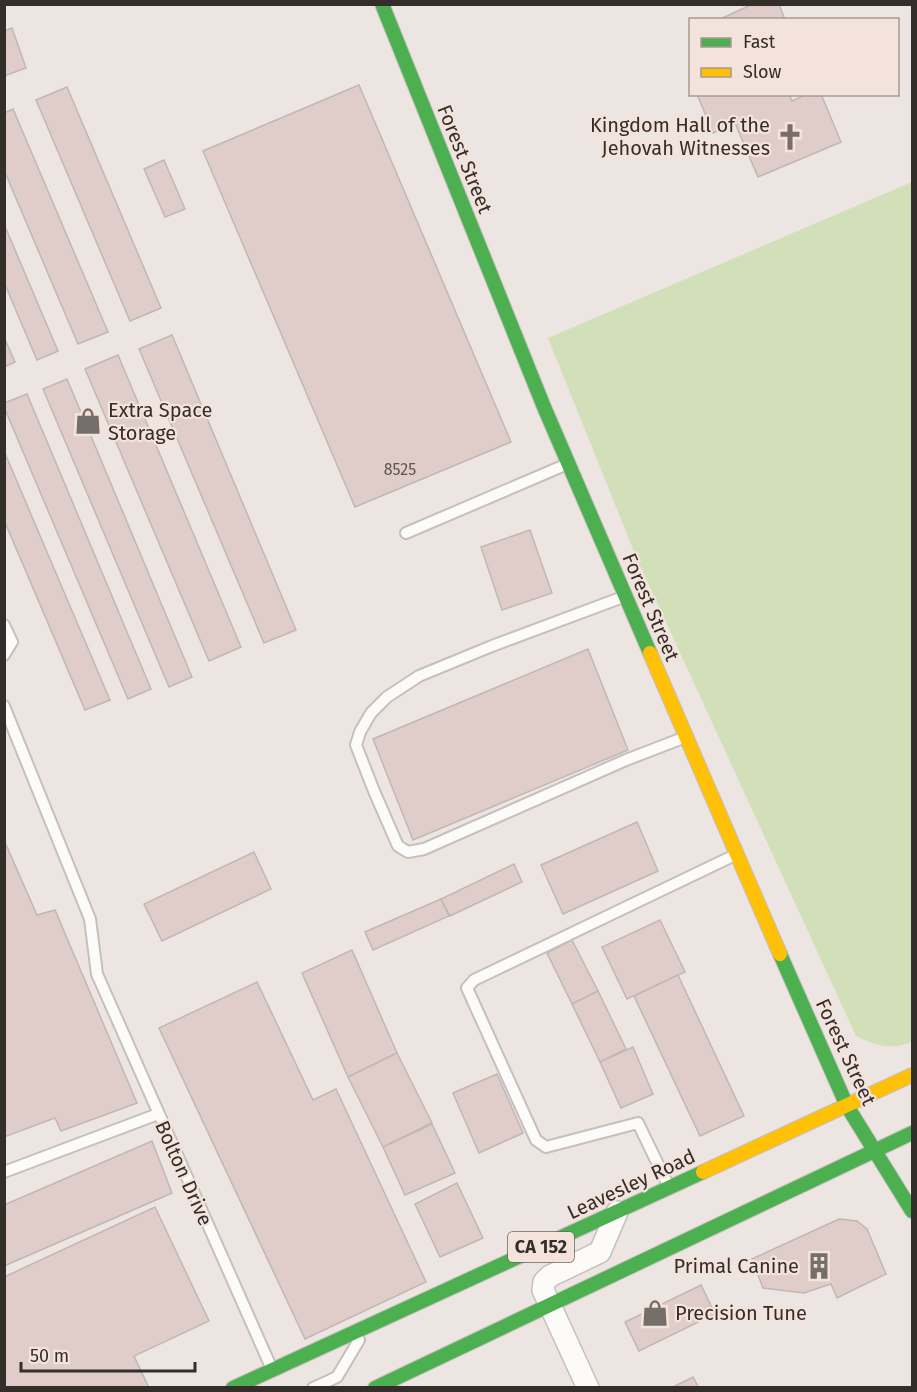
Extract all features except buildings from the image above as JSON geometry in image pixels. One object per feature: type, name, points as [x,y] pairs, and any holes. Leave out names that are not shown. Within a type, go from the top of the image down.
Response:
[{"type":"main road","name":"Forest Street","points":[[382,4],[568,463],[847,1106],[912,1211]]},
{"type":"main road","name":"Leavesley Road","points":[[233,1388],[368,1328],[912,1075]]},
{"type":"main road","name":"CA 152","points":[[375,1388],[912,1133]]},
{"type":"street","points":[[588,1388],[543,1290],[544,1282],[550,1276],[600,1252],[617,1212]]},
{"type":"lane","points":[[406,533],[568,463]]},
{"type":"lane","points":[[626,596],[492,645],[419,676],[387,697],[371,713],[360,732],[356,745],[374,791],[398,846],[408,852],[424,849],[686,736]]},
{"type":"lane","points":[[4,625],[12,642],[4,655]]},
{"type":"lane","name":"Bolton Drive","points":[[4,706],[90,919],[97,974],[273,1370]]},
{"type":"lane","points":[[669,1188],[638,1123],[546,1147],[536,1140],[467,988],[474,980],[738,853]]},
{"type":"lane","points":[[4,1172],[158,1114]]},
{"type":"lane","points":[[313,1388],[337,1377],[368,1328]]},
{"type":"green space","points":[[912,182],[912,1042],[891,1046],[870,1042],[856,1036],[637,559],[548,338]]},
{"type":"traffic: fast","points":[[382,4],[544,407],[650,653]]},
{"type":"traffic: fast","points":[[780,954],[847,1106],[912,1211]]},
{"type":"traffic: fast","points":[[375,1388],[912,1133]]},
{"type":"traffic: fast","points":[[233,1388],[703,1172]]},
{"type":"traffic: slow","points":[[650,653],[780,954]]},
{"type":"traffic: slow","points":[[703,1172],[912,1075]]},
{"type":"place","name":"Kingdom Hall of the Jehovah Witnesses","points":[[790,137]]},
{"type":"place","name":"Extra Space Storage","points":[[88,421]]},
{"type":"place","name":"Primal Canine","points":[[819,1266]]},
{"type":"place","name":"Precision Tune","points":[[655,1313]]}]
